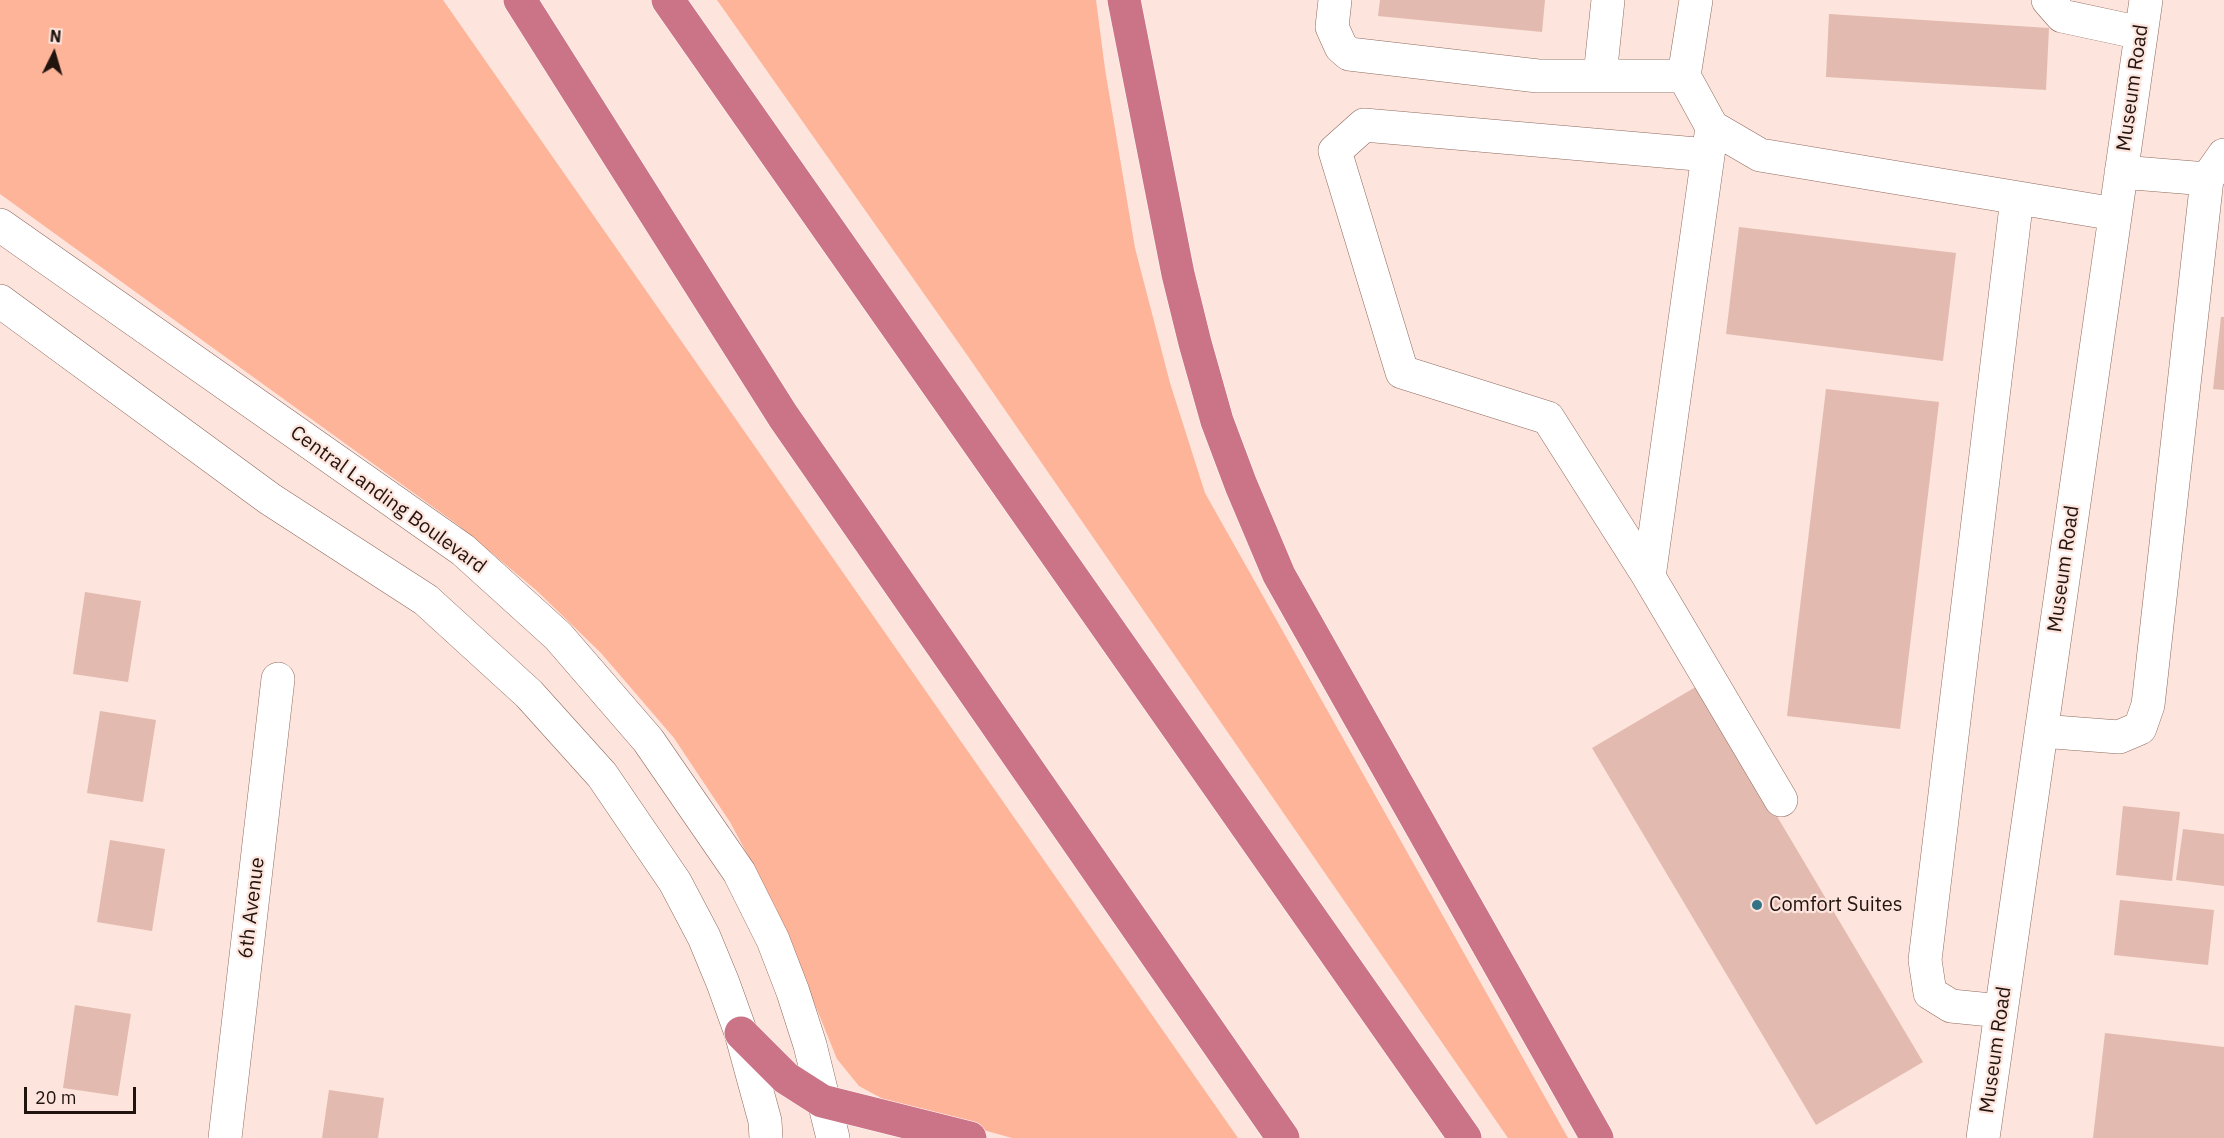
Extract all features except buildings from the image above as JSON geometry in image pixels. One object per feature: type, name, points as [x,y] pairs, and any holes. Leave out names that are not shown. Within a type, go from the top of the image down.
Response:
[{"type":"highway","points":[[520,0],[783,416],[1283,1138]]},
{"type":"highway","points":[[668,0],[1465,1138]]},
{"type":"highway","points":[[1124,0],[1178,274],[1214,410],[1241,486],[1279,575],[1597,1138]]},
{"type":"highway","points":[[1138,0],[1145,99]]},
{"type":"highway","points":[[741,1033],[786,1078],[822,1101],[970,1138]]},
{"type":"street","points":[[1335,0],[1332,27],[1341,47],[1349,54],[1538,76],[1684,76]]},
{"type":"street","points":[[1600,76],[1608,0]]},
{"type":"street","points":[[1649,577],[1711,141],[1684,76],[1696,0]]},
{"type":"street","points":[[2049,0],[2062,16],[2141,33]]},
{"type":"street","name":"Museum Road","points":[[1983,1138],[2146,0]]},
{"type":"street","points":[[1781,800],[1649,577],[1548,418],[1402,372],[1335,151],[1364,125],[1711,141],[1760,155],[2115,214]]},
{"type":"street","points":[[2041,731],[2120,737],[2140,728],[2148,705],[2216,167],[2121,172]]},
{"type":"street","points":[[2001,1011],[1951,1006],[1930,993],[1925,960],[2017,198]]},
{"type":"street","name":"Central Landing Boulevard","points":[[0,225],[463,550],[558,636],[648,740],[739,872],[773,940],[793,992],[810,1045],[832,1138]]},
{"type":"street","points":[[0,302],[270,499],[426,600],[529,694],[602,775],[675,882],[704,937],[741,1033],[765,1121],[766,1138]]},
{"type":"street","name":"6th Avenue","points":[[225,1138],[278,679]]},
{"type":"shaded area","points":[[0,0],[443,0],[1238,1138],[1012,1138],[894,1105],[859,1086],[837,1059],[776,908],[730,822],[674,738],[601,653],[536,590],[458,525],[0,194]]},
{"type":"shaded area","points":[[717,0],[1096,0],[1105,69],[1135,248],[1170,383],[1205,493],[1568,1138],[1508,1138],[965,352]]},
{"type":"place","name":"Comfort Suites","points":[[1757,905]]}]
